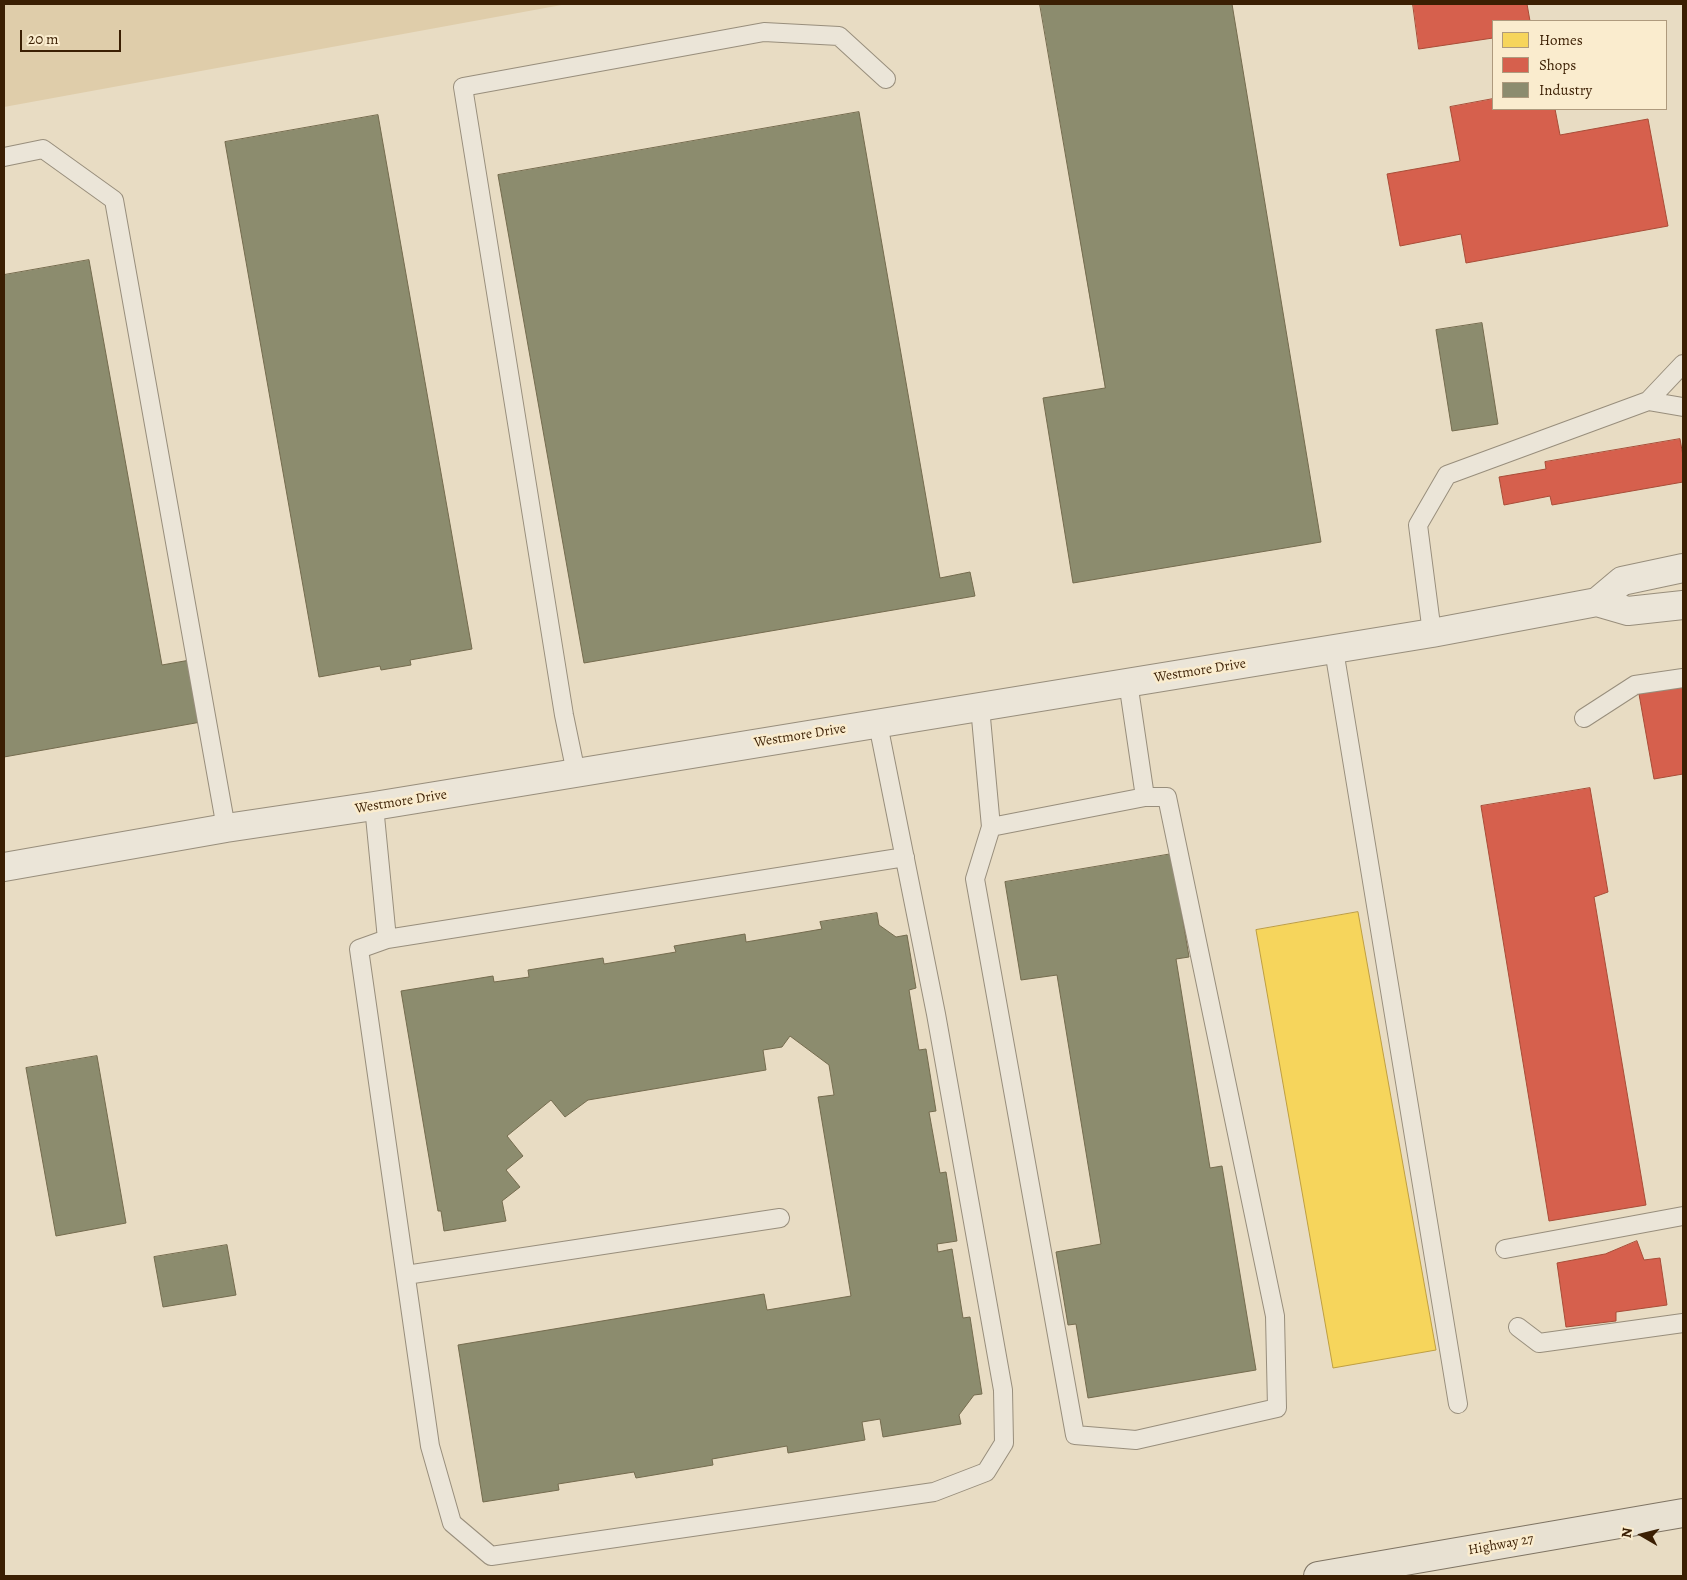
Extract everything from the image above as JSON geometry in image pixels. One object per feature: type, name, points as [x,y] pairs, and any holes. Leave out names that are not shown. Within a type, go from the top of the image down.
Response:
[{"type":"main road","name":"Highway 27","points":[[1318,1576],[1683,1513]]},
{"type":"street","name":"Westmore Drive","points":[[1596,602],[1622,581],[1683,568]]},
{"type":"street","name":"Westmore Drive","points":[[4,867],[226,828],[374,806],[1334,650],[1596,602],[1628,611],[1683,605]]},
{"type":"lane","points":[[576,773],[564,715],[463,87],[764,32],[839,36],[886,79]]},
{"type":"lane","points":[[4,157],[43,149],[114,200],[226,828]]},
{"type":"lane","points":[[1432,633],[1418,525],[1447,475],[1648,401],[1683,364]]},
{"type":"lane","points":[[1648,401],[1683,407]]},
{"type":"lane","points":[[1334,650],[1458,1404]]},
{"type":"lane","points":[[1584,718],[1635,686],[1683,678]]},
{"type":"lane","points":[[1128,682],[1145,797]]},
{"type":"lane","points":[[980,707],[991,827],[975,879],[1075,1435],[1136,1440],[1277,1408],[1276,1316],[1166,797],[1145,797],[991,827]]},
{"type":"lane","points":[[878,724],[905,858],[936,1014],[1003,1390],[1004,1442],[986,1472],[934,1492],[491,1556],[452,1523],[430,1446],[359,949],[387,939],[905,858]]},
{"type":"lane","points":[[374,806],[387,939]]},
{"type":"lane","points":[[1505,1249],[1683,1216]]},
{"type":"lane","points":[[406,1275],[780,1218]]},
{"type":"lane","points":[[1518,1327],[1539,1343],[1683,1323]]},
{"type":"shaded area","points":[[4,4],[567,4],[4,107]]},
{"type":"building: Homes","points":[[1358,912],[1436,1350],[1333,1368],[1256,930]]},
{"type":"building: Shops","points":[[1413,4],[1527,4],[1530,20],[1492,20],[1492,38],[1419,49]]},
{"type":"building: Shops","points":[[1492,99],[1492,110],[1555,110],[1560,135],[1648,119],[1668,226],[1466,263],[1461,234],[1400,246],[1387,174],[1460,161],[1450,107]]},
{"type":"building: Shops","points":[[1680,439],[1683,456],[1683,482],[1552,505],[1550,496],[1504,505],[1499,477],[1546,469],[1545,462]]},
{"type":"building: Shops","points":[[1683,687],[1683,774],[1654,779],[1639,694]]},
{"type":"building: Shops","points":[[1590,788],[1608,892],[1594,897],[1646,1205],[1549,1221],[1481,806]]},
{"type":"building: Shops","points":[[1637,1241],[1644,1260],[1660,1258],[1667,1305],[1616,1312],[1616,1321],[1566,1327],[1557,1263],[1605,1254]]},
{"type":"building: Industry","points":[[1040,4],[1232,4],[1321,542],[1073,583],[1043,398],[1105,388]]},
{"type":"building: Industry","points":[[859,112],[940,578],[970,572],[975,596],[584,663],[498,175]]},
{"type":"building: Industry","points":[[378,115],[472,649],[410,660],[411,665],[381,670],[380,666],[319,677],[225,142]]},
{"type":"building: Industry","points":[[89,260],[162,665],[190,660],[201,722],[4,757],[4,275]]},
{"type":"building: Industry","points":[[1482,323],[1498,424],[1452,431],[1436,330]]},
{"type":"building: Industry","points":[[1172,854],[1189,957],[1176,959],[1210,1168],[1222,1166],[1256,1370],[1088,1398],[1076,1324],[1068,1325],[1056,1252],[1101,1244],[1057,975],[1021,980],[1005,882]]},
{"type":"building: Industry","points":[[877,913],[879,925],[896,937],[907,935],[916,988],[909,990],[919,1050],[926,1049],[936,1111],[929,1112],[940,1173],[946,1172],[957,1241],[937,1244],[938,1252],[952,1249],[963,1318],[970,1317],[982,1394],[974,1395],[959,1415],[961,1424],[883,1437],[880,1419],[862,1422],[865,1440],[788,1453],[787,1446],[712,1459],[713,1465],[636,1478],[634,1472],[558,1484],[559,1490],[483,1502],[458,1345],[764,1294],[767,1310],[851,1296],[818,1097],[834,1095],[829,1065],[790,1036],[782,1047],[763,1050],[766,1070],[588,1100],[565,1117],[551,1100],[507,1136],[523,1156],[506,1170],[520,1187],[502,1201],[506,1221],[444,1231],[441,1211],[438,1211],[401,991],[493,976],[494,982],[529,977],[528,970],[603,958],[604,964],[676,952],[674,946],[745,934],[746,942],[822,929],[820,922]]},
{"type":"building: Industry","points":[[97,1056],[126,1223],[56,1236],[26,1068]]},
{"type":"building: Industry","points":[[227,1245],[236,1295],[163,1307],[154,1257]]}]
